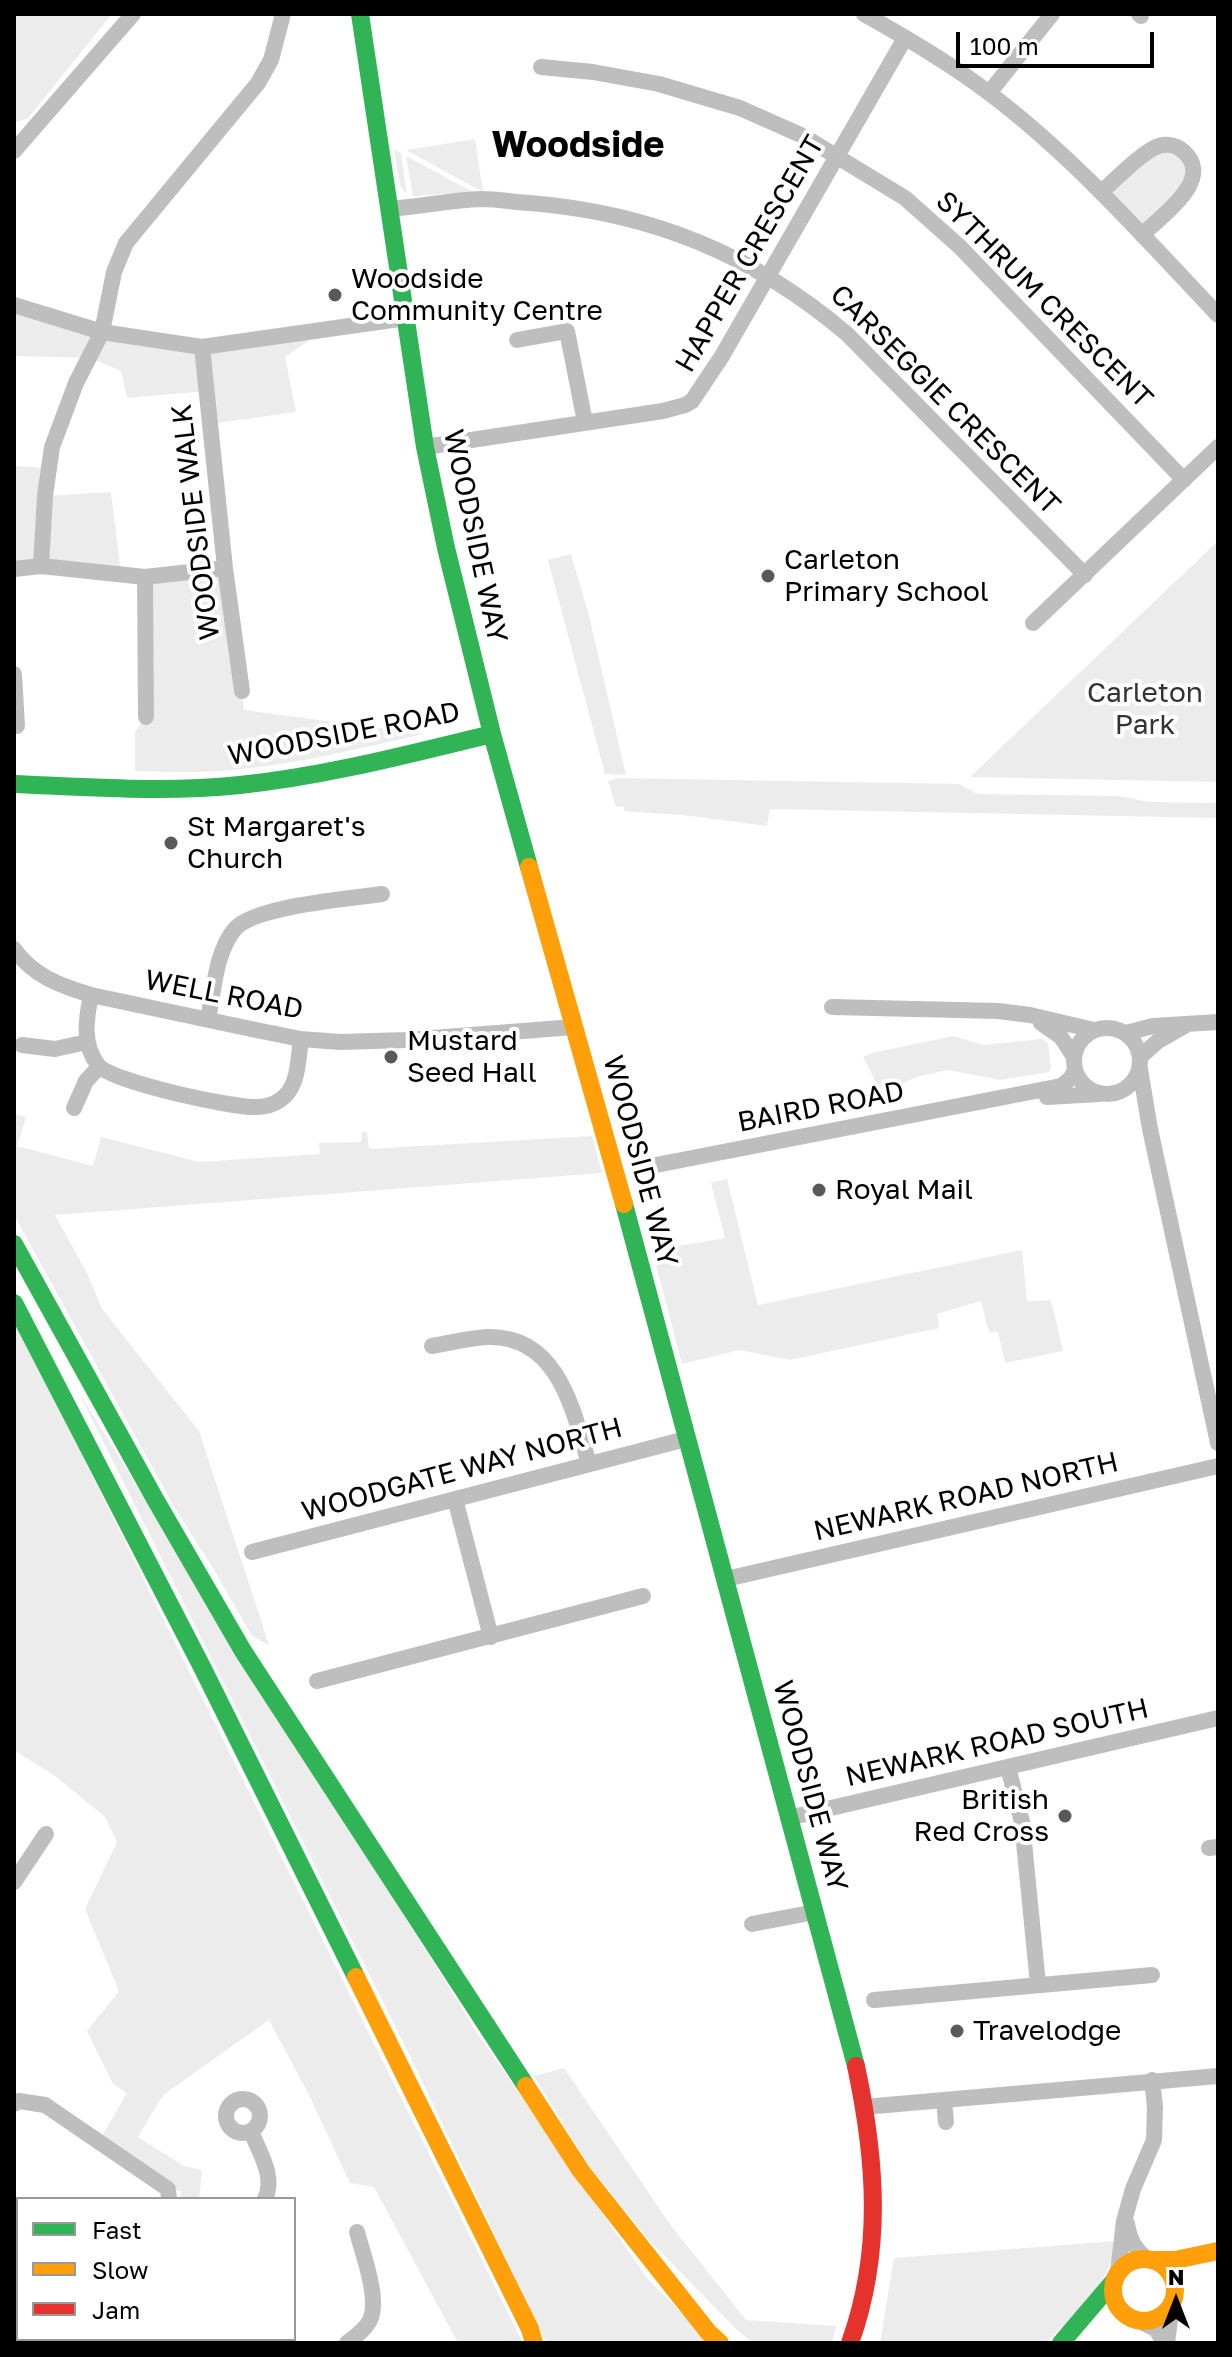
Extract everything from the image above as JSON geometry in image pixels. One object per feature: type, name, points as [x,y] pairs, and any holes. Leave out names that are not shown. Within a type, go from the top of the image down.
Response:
[{"type":"main road","name":"WOODSIDE WAY","points":[[360,14],[425,447],[446,548],[492,734],[848,2032],[864,2107],[870,2146],[872,2253],[859,2317],[850,2343]]},
{"type":"main road","name":"WOODSIDE ROAD","points":[[14,784],[242,785],[321,772],[492,734]]},
{"type":"main road","points":[[14,1244],[243,1651],[581,2171],[720,2343]]},
{"type":"main road","points":[[14,1303],[216,1695],[523,2315],[534,2343]]},
{"type":"main road","points":[[1066,2338],[1134,2260],[1175,2260],[1215,2252]]},
{"type":"main road","points":[[1175,2284],[1189,2266],[1215,2252]]},
{"type":"main road","points":[[1066,2338],[1101,2318],[1116,2315],[1133,2319],[1158,2318],[1172,2305],[1176,2294],[1171,2273],[1151,2259]]},
{"type":"main road","points":[[1116,2277],[1115,2302],[1133,2319]]},
{"type":"main road","name":"WOODSIDE WAY","points":[[859,2317],[859,2343]]},
{"type":"street","points":[[14,151],[133,14]]},
{"type":"street","points":[[41,566],[44,503],[52,447],[76,383],[102,332],[114,272],[126,243],[258,83],[271,60],[283,14]]},
{"type":"street","points":[[864,14],[989,93],[1101,192],[1218,315]]},
{"type":"street","points":[[989,93],[1052,14]]},
{"type":"street","name":"HAPPER CRESCENT","points":[[425,447],[676,408],[692,401],[716,366],[905,38]]},
{"type":"street","name":"SYTHRUM CRESCENT","points":[[541,67],[615,75],[701,95],[773,122],[905,198],[960,247],[1184,480]]},
{"type":"street","points":[[1101,192],[1156,147],[1173,145],[1186,154],[1193,168],[1191,185],[1142,235]]},
{"type":"street","name":"CARSEGGIE CRESCENT","points":[[389,209],[482,199],[586,211],[684,235],[768,275],[808,301],[847,334],[1085,575]]},
{"type":"street","points":[[14,305],[102,332],[202,347],[406,318]]},
{"type":"street","points":[[517,340],[567,331],[585,422]]},
{"type":"street","name":"WOODSIDE WALK","points":[[202,347],[225,568],[242,691]]},
{"type":"street","points":[[1033,623],[1218,447]]},
{"type":"street","points":[[14,569],[41,566],[145,577],[225,568]]},
{"type":"street","points":[[145,577],[146,717]]},
{"type":"street","points":[[14,674],[17,726]]},
{"type":"street","points":[[208,1019],[222,953],[234,929],[245,919],[270,911],[382,894]]},
{"type":"street","name":"WELL ROAD","points":[[14,949],[30,967],[47,979],[91,995],[301,1039],[340,1042],[438,1038],[574,1027]]},
{"type":"street","points":[[91,995],[87,1042],[99,1067],[109,1075],[137,1084],[255,1107],[280,1100],[292,1087],[301,1039]]},
{"type":"street","points":[[832,1007],[998,1011],[1094,1030],[1109,1028],[1126,1033],[1133,1040],[1218,1443]]},
{"type":"street","points":[[1030,1015],[1061,1037],[1085,1086],[1135,1105],[1150,1129]]},
{"type":"street","points":[[1126,1033],[1153,1026],[1218,1022]]},
{"type":"street","points":[[1109,1093],[1131,1084],[1140,1063],[1158,1041],[1191,1023]]},
{"type":"street","points":[[1075,1064],[1077,1046],[1094,1030]]},
{"type":"street","points":[[22,1045],[55,1049],[87,1042]]},
{"type":"street","name":"BAIRD ROAD","points":[[656,1165],[1061,1086],[1070,1079],[1075,1064]]},
{"type":"street","points":[[74,1108],[86,1081],[99,1067]]},
{"type":"street","name":"BAIRD ROAD","points":[[996,1099],[1109,1093]]},
{"type":"street","points":[[432,1346],[487,1337],[517,1341],[547,1358],[573,1408],[589,1464]]},
{"type":"street","name":"WOODGATE WAY NORTH","points":[[252,1552],[686,1439]]},
{"type":"street","name":"NEWARK ROAD NORTH","points":[[726,1579],[1218,1466]]},
{"type":"street","points":[[455,1499],[491,1637]]},
{"type":"street","points":[[317,1681],[643,1596]]},
{"type":"street","name":"NEWARK ROAD SOUTH","points":[[788,1818],[1218,1718]]},
{"type":"street","points":[[1008,1767],[1022,1822],[1038,1984]]},
{"type":"street","points":[[14,1882],[46,1834]]},
{"type":"street","points":[[752,1924],[815,1912]]},
{"type":"street","points":[[874,2000],[1152,1975]]},
{"type":"street","points":[[864,2107],[1218,2076]]},
{"type":"street","points":[[1116,2277],[1127,2211],[1154,2140],[1152,2080]]},
{"type":"street","points":[[944,2100],[946,2122]]},
{"type":"street","points":[[16,2103],[45,2105],[168,2189],[169,2197]]},
{"type":"street","points":[[251,2131],[268,2174],[269,2192],[266,2197]]},
{"type":"street","points":[[1127,2211],[1130,2239],[1135,2249],[1151,2259]]},
{"type":"street","points":[[347,2343],[370,2319],[374,2302],[357,2232]]},
{"type":"street","points":[[1165,2343],[1172,2305]]},
{"type":"street","points":[[1133,2319],[1156,2329],[1165,2343]]},
{"type":"green space","points":[[14,14],[112,14],[28,118],[14,123]]},
{"type":"green space","points":[[475,139],[483,192],[406,150]]},
{"type":"green space","points":[[394,150],[401,153],[407,195],[400,185]]},
{"type":"green space","points":[[1171,152],[1182,159],[1188,178],[1146,226],[1112,191],[1147,161]]},
{"type":"green space","points":[[406,156],[473,192],[413,196]]},
{"type":"green space","points":[[14,305],[183,346],[323,331],[285,357],[296,412],[210,424],[206,391],[127,398],[121,371],[90,358],[14,356]]},
{"type":"green space","points":[[14,466],[47,468],[45,496],[111,492],[121,574],[14,569]]},
{"type":"green space","name":"Carleton Park","points":[[1218,541],[1218,782],[970,777]]},
{"type":"green space","points":[[571,554],[589,616],[626,775],[605,774],[548,560]]},
{"type":"green space","points":[[225,568],[244,710],[423,734],[282,764],[209,772],[135,771],[135,732],[146,717],[145,577]]},
{"type":"green space","points":[[619,778],[959,784],[978,794],[1118,796],[1150,802],[1218,803],[1218,818],[770,809],[767,826],[625,811],[623,806],[616,807],[608,781]]},
{"type":"green space","points":[[953,1036],[983,1045],[1042,1039],[1048,1043],[1051,1068],[1049,1072],[1000,1080],[948,1070],[920,1076],[881,1092],[863,1057]]},
{"type":"green space","points":[[14,1114],[26,1117],[17,1146],[93,1166],[101,1137],[199,1162],[320,1154],[319,1143],[361,1142],[362,1132],[367,1132],[369,1149],[592,1136],[602,1173],[55,1215],[87,1273],[102,1309],[199,1431],[269,1645],[252,1636],[173,1505],[14,1215]]},
{"type":"green space","points":[[727,1179],[758,1305],[1022,1250],[1027,1301],[1051,1300],[1063,1351],[1005,1363],[998,1332],[989,1332],[981,1301],[937,1314],[939,1328],[790,1360],[739,1350],[682,1364],[655,1261],[662,1249],[725,1238],[711,1183]]},
{"type":"green space","points":[[14,1319],[523,2343],[458,2343],[374,2187],[350,2183],[309,2095],[269,2020],[163,2095],[138,2137],[184,2166],[202,2170],[199,2197],[180,2197],[181,2191],[168,2189],[99,2141],[127,2093],[113,2084],[87,2031],[119,1991],[85,1909],[117,1842],[105,1817],[58,1778],[14,1750]]},
{"type":"green space","points":[[78,1391],[477,2033],[647,2278],[711,2343],[546,2343],[415,2066]]},
{"type":"green space","points":[[564,2068],[669,2223],[746,2320],[836,2326],[832,2343],[753,2343],[648,2239],[588,2164],[534,2076]]},
{"type":"green space","points":[[1117,2241],[1107,2272],[1099,2285],[1080,2309],[1045,2343],[880,2343],[894,2258]]},
{"type":"green space","points":[[122,2341],[123,2343],[31,2343]]},
{"type":"traffic: fast","points":[[360,14],[425,447],[446,548],[492,734],[529,867]]},
{"type":"traffic: fast","points":[[14,784],[155,789],[240,785],[336,770],[492,734]]},
{"type":"traffic: fast","points":[[624,1204],[856,2066]]},
{"type":"traffic: fast","points":[[14,1244],[243,1651],[526,2086]]},
{"type":"traffic: fast","points":[[14,1303],[202,1667],[356,1977]]},
{"type":"traffic: fast","points":[[1061,2343],[1113,2282]]},
{"type":"traffic: slow","points":[[529,867],[624,1204]]},
{"type":"traffic: slow","points":[[356,1977],[530,2329],[534,2343]]},
{"type":"traffic: slow","points":[[526,2086],[581,2171],[720,2343]]},
{"type":"traffic: slow","points":[[1155,2260],[1175,2260],[1218,2251]]},
{"type":"traffic: slow","points":[[1138,2259],[1150,2259],[1166,2268],[1173,2278],[1175,2290],[1173,2302],[1166,2312],[1150,2321],[1138,2321],[1118,2307],[1113,2296],[1113,2284],[1127,2264],[1138,2259]]},
{"type":"traffic: jam","points":[[850,2343],[868,2274],[873,2205],[868,2136],[856,2066]]},
{"type":"place","name":"Woodside Community Centre","points":[[335,295]]},
{"type":"place","name":"Carleton Primary School","points":[[768,576]]},
{"type":"place","name":"St Margaret's Church","points":[[171,843]]},
{"type":"place","name":"Mustard Seed Hall","points":[[391,1057]]},
{"type":"place","name":"Royal Mail","points":[[819,1190]]},
{"type":"place","name":"British Red Cross","points":[[1065,1816]]},
{"type":"place","name":"Travelodge","points":[[957,2031]]},
{"type":"district","name":"Woodside","points":[[578,146]]}]
